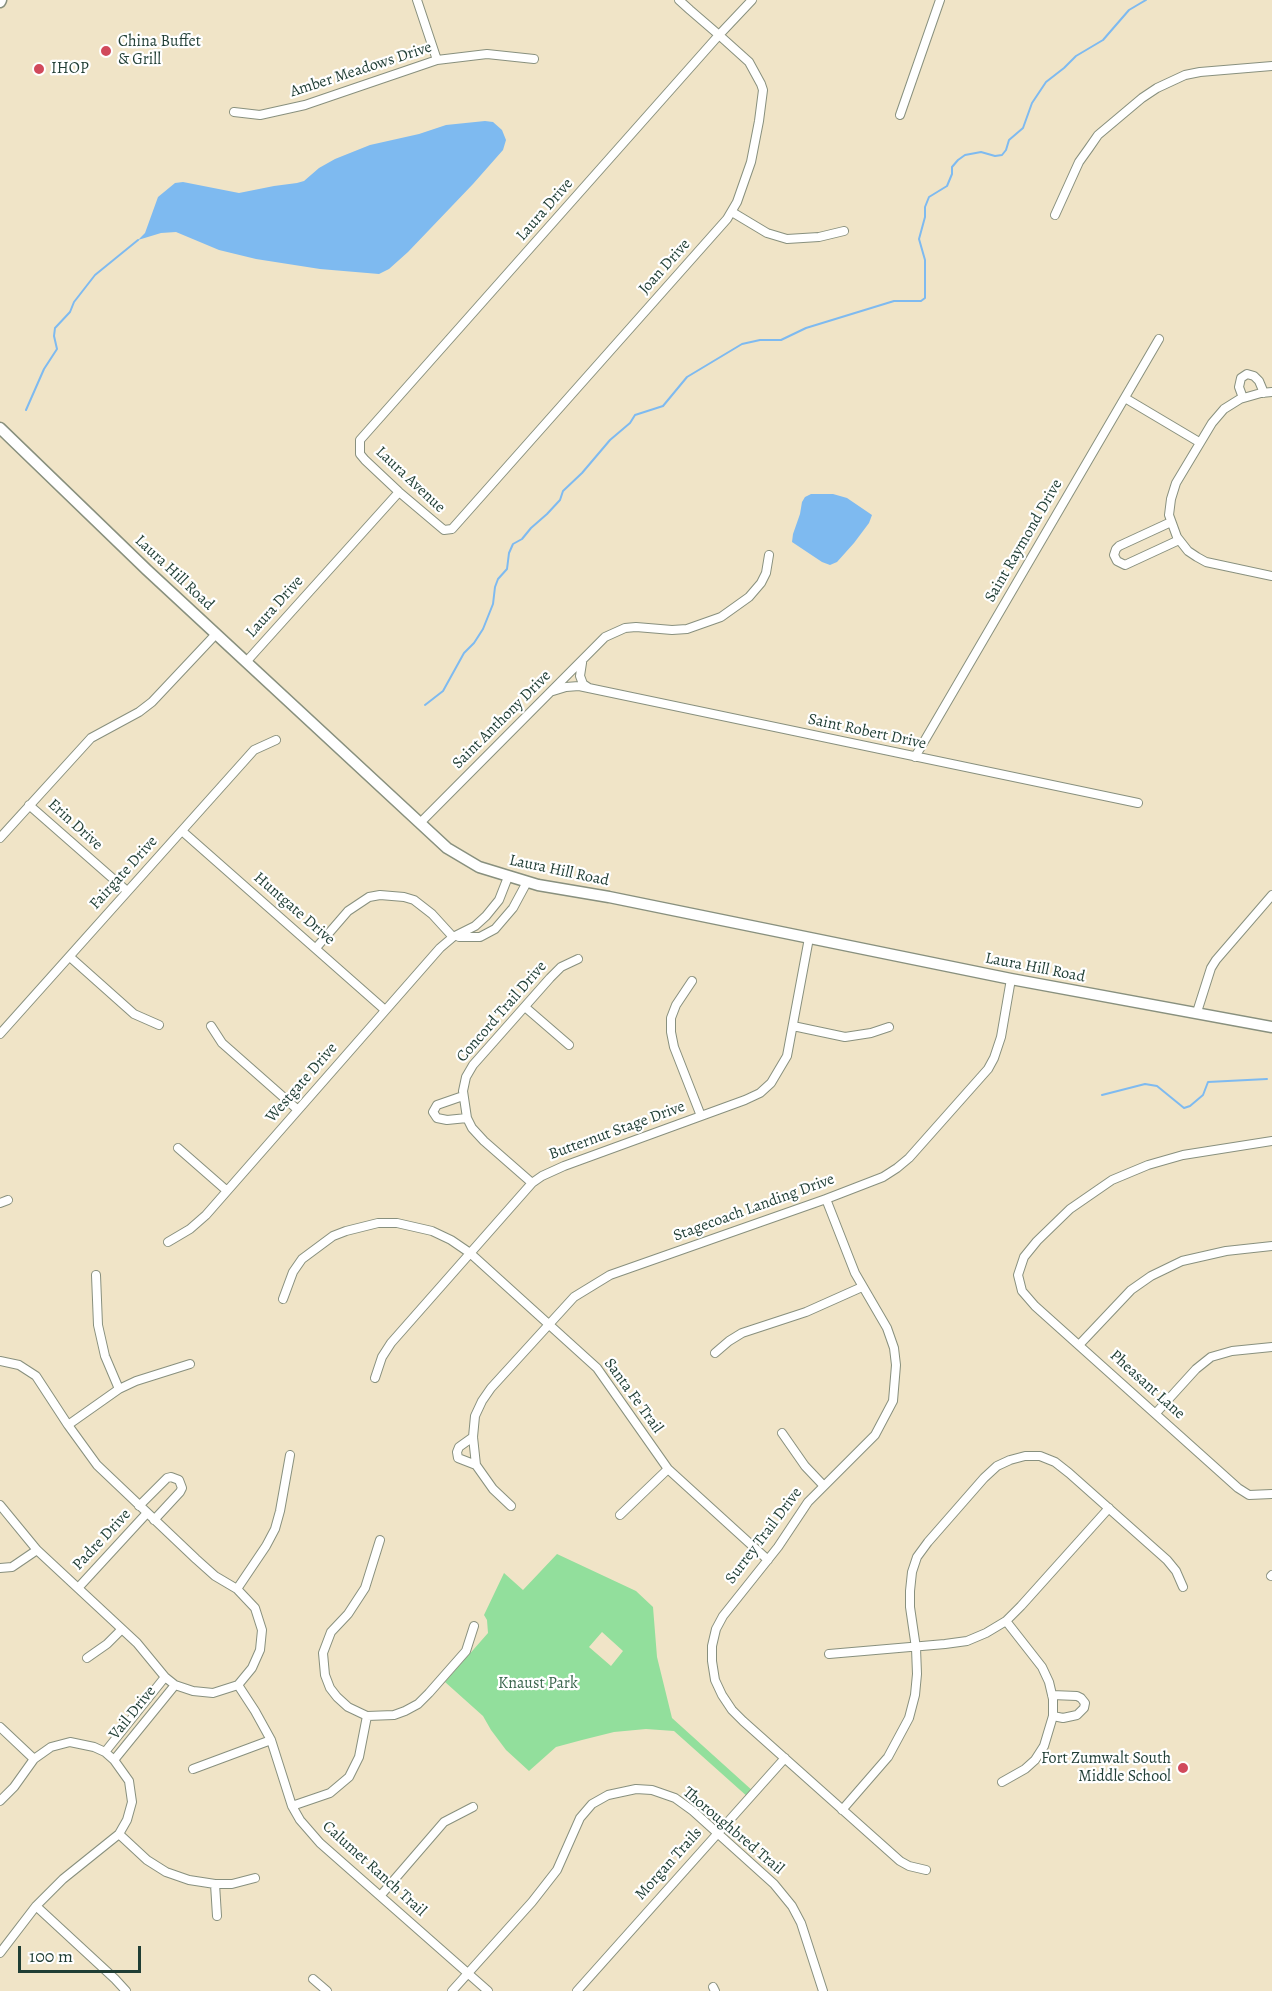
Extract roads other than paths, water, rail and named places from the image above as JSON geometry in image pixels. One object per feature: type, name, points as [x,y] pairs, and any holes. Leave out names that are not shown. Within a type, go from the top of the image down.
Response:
[{"type":"main road","name":"Laura Hill Road","points":[[0,428],[216,634],[447,848],[479,867],[527,882],[1011,979],[1197,1012],[1272,1028]]},
{"type":"street","points":[[417,0],[437,60]]},
{"type":"street","name":"Joan Drive","points":[[452,529],[732,212],[751,162],[763,90],[749,62],[679,0]]},
{"type":"street","name":"Laura Drive","points":[[360,440],[752,0]]},
{"type":"street","points":[[900,116],[939,0]]},
{"type":"street","name":"Amber Meadows Drive","points":[[234,112],[260,115],[305,105],[437,60],[487,54],[534,58]]},
{"type":"street","points":[[1054,215],[1079,162],[1098,135],[1142,99],[1173,80],[1200,72],[1272,66]]},
{"type":"street","points":[[732,212],[767,233],[787,239],[819,237],[844,231]]},
{"type":"street","name":"Saint Raymond Drive","points":[[915,757],[1159,339]]},
{"type":"street","points":[[1243,398],[1239,387],[1241,378],[1247,374],[1254,376],[1268,393],[1243,398],[1224,409],[1199,442],[1176,483],[1169,515],[1179,540],[1188,551],[1206,562],[1272,576]]},
{"type":"street","points":[[1125,398],[1199,442]]},
{"type":"street","name":"Laura Avenue","points":[[360,440],[360,454],[399,492],[440,528],[452,529]]},
{"type":"street","name":"Laura Drive","points":[[246,662],[399,492]]},
{"type":"street","points":[[1171,522],[1119,546],[1114,555],[1117,561],[1125,565],[1179,540]]},
{"type":"street","name":"Saint Anthony Drive","points":[[420,823],[605,637],[625,628],[672,630],[687,628],[721,617],[749,597],[761,583],[766,573],[769,555]]},
{"type":"street","points":[[0,838],[91,738],[139,712],[152,702],[216,634]]},
{"type":"street","points":[[584,659],[580,676],[583,684],[590,688]]},
{"type":"street","name":"Saint Robert Drive","points":[[553,691],[566,687],[590,688],[1138,803]]},
{"type":"street","name":"Fairgate Drive","points":[[0,1034],[254,750],[276,740]]},
{"type":"street","name":"Erin Drive","points":[[29,804],[127,891]]},
{"type":"street","name":"Huntgate Drive","points":[[182,831],[386,1010]]},
{"type":"street","name":"Westgate Drive","points":[[168,1242],[197,1223],[440,948],[453,937],[475,926],[486,916],[500,900],[508,877]]},
{"type":"street","points":[[316,948],[348,910],[369,897],[380,895],[414,900],[432,914],[453,937],[480,937],[495,928],[513,908],[527,882]]},
{"type":"street","points":[[1197,1012],[1210,968],[1272,895]]},
{"type":"street","name":"Butternut Stage Drive","points":[[375,1378],[382,1358],[391,1343],[532,1184],[542,1176],[745,1100],[760,1093],[771,1083],[787,1056],[809,938]]},
{"type":"street","points":[[70,957],[134,1014],[159,1024]]},
{"type":"street","name":"Concord Trail Drive","points":[[532,1184],[484,1142],[467,1118],[463,1096],[466,1077],[473,1065],[555,972],[578,959]]},
{"type":"street","name":"Stagecoach Landing Drive","points":[[511,1506],[493,1489],[476,1465],[473,1437],[475,1416],[482,1401],[574,1297],[610,1275],[883,1177],[909,1158],[981,1079],[994,1058],[1001,1036],[1011,979]]},
{"type":"street","points":[[692,981],[676,1005],[671,1018],[671,1032],[674,1047],[701,1116]]},
{"type":"street","points":[[525,1007],[569,1045]]},
{"type":"street","points":[[211,1026],[222,1043],[298,1110]]},
{"type":"street","points":[[793,1026],[845,1037],[872,1033],[889,1027]]},
{"type":"street","points":[[463,1096],[437,1105],[433,1112],[437,1118],[447,1120],[467,1118]]},
{"type":"street","name":"Pheasant Lane","points":[[1272,1141],[1183,1155],[1148,1165],[1112,1180],[1070,1209],[1037,1241],[1024,1257],[1018,1275],[1022,1291],[1035,1306],[1238,1488],[1249,1495],[1272,1494]]},
{"type":"street","points":[[178,1148],[226,1190]]},
{"type":"street","name":"Surrey Trail Drive","points":[[826,1198],[862,1287],[887,1328],[894,1348],[896,1365],[893,1401],[875,1435],[823,1485],[802,1509],[768,1560],[723,1616],[716,1629],[712,1646],[712,1661],[715,1680],[732,1710],[900,1861],[926,1870]]},
{"type":"street","name":"Santa Fe Trail","points":[[283,1299],[293,1272],[302,1260],[333,1236],[378,1223],[415,1226],[451,1240],[470,1253],[597,1368],[668,1470],[768,1560]]},
{"type":"street","points":[[1080,1345],[1131,1290],[1151,1276],[1182,1261],[1226,1251],[1272,1246]]},
{"type":"street","points":[[96,1275],[98,1325],[105,1356],[119,1389]]},
{"type":"street","points":[[715,1353],[742,1333],[806,1312],[862,1287]]},
{"type":"street","points":[[1156,1413],[1196,1369],[1211,1357],[1232,1351],[1272,1347]]},
{"type":"street","points":[[0,1361],[19,1365],[36,1376],[97,1465],[196,1559],[215,1576],[237,1589],[255,1608],[262,1630],[260,1650],[252,1668],[238,1684],[213,1693],[193,1691],[175,1684],[165,1677],[137,1643],[37,1550],[0,1505]]},
{"type":"street","points":[[68,1425],[119,1389],[136,1381],[190,1364]]},
{"type":"street","points":[[782,1432],[805,1466],[823,1485]]},
{"type":"street","name":"Stagecoach Landing Drive","points":[[473,1437],[459,1447],[457,1452],[458,1458],[476,1465]]},
{"type":"street","points":[[237,1589],[266,1546],[274,1529],[280,1511],[290,1455]]},
{"type":"street","points":[[842,1810],[888,1757],[909,1718],[915,1695],[916,1648],[910,1591],[912,1572],[917,1557],[997,1466],[1025,1456],[1040,1456],[1055,1462],[1167,1560],[1176,1571],[1183,1587]]},
{"type":"street","points":[[620,1515],[668,1470]]},
{"type":"street","points":[[139,1506],[167,1478],[179,1480],[180,1492],[154,1520]]},
{"type":"street","points":[[829,1654],[916,1648],[966,1641],[986,1633],[1006,1621],[1109,1508]]},
{"type":"street","name":"Padre Drive","points":[[78,1588],[147,1513]]},
{"type":"street","points":[[380,1540],[365,1588],[348,1614],[331,1632],[323,1653],[325,1675],[330,1688],[348,1707],[368,1716],[394,1715],[418,1704],[466,1651],[474,1626]]},
{"type":"street","points":[[0,1568],[12,1567],[37,1550]]},
{"type":"street","points":[[1002,1782],[1025,1769],[1035,1760],[1044,1746],[1053,1716],[1052,1695],[1042,1667],[1006,1621]]},
{"type":"street","points":[[87,1658],[107,1644],[122,1629]]},
{"type":"street","name":"Vail Drive","points":[[105,1752],[165,1677]]},
{"type":"street","name":"Vail Drive","points":[[114,1760],[175,1684]]},
{"type":"street","name":"Calumet Ranch Trail","points":[[238,1684],[271,1740],[292,1806],[300,1820],[320,1843],[381,1894],[488,1991]]},
{"type":"street","points":[[1052,1695],[1077,1696],[1084,1703],[1084,1708],[1077,1714],[1063,1718],[1053,1716]]},
{"type":"street","points":[[292,1806],[330,1793],[349,1777],[359,1757],[368,1716]]},
{"type":"street","points":[[0,1727],[34,1759]]},
{"type":"street","points":[[193,1769],[271,1740]]},
{"type":"street","points":[[0,1801],[14,1787],[34,1759],[51,1748],[70,1742],[105,1752],[114,1760],[129,1781],[132,1802],[127,1820],[119,1834],[63,1879],[36,1906],[0,1953]]},
{"type":"street","name":"Morgan Trails","points":[[577,1991],[785,1758]]},
{"type":"street","name":"Thoroughbred Trail","points":[[452,1991],[532,1902],[557,1870],[580,1818],[592,1804],[608,1795],[627,1790],[658,1792],[675,1798],[765,1874],[792,1906],[801,1923],[823,1991]]},
{"type":"street","points":[[381,1894],[444,1822],[473,1806]]},
{"type":"street","points":[[119,1834],[147,1860],[166,1872],[189,1880],[232,1884],[255,1878]]},
{"type":"street","points":[[215,1884],[217,1916]]},
{"type":"street","points":[[36,1906],[116,1979],[126,1991]]},
{"type":"street","points":[[313,1979],[327,1991]]},
{"type":"water","points":[[493,122],[502,130],[506,140],[503,150],[408,252],[389,269],[379,274],[320,269],[256,259],[219,250],[176,232],[161,233],[138,240],[145,233],[158,197],[175,183],[183,182],[239,193],[297,183],[304,181],[319,168],[335,159],[370,145],[419,134],[446,125]]},
{"type":"water","points":[[811,494],[833,494],[847,498],[872,515],[869,523],[854,543],[837,562],[830,565],[792,542],[802,502]]},
{"type":"waterway","points":[[425,705],[443,691],[464,653],[483,629],[493,604],[495,587],[498,579],[507,569],[513,544],[522,539],[547,514],[560,500],[563,491],[610,440],[630,423],[635,415],[663,406],[687,377],[742,344],[760,340],[781,340],[806,328],[894,301],[921,301],[925,298],[925,260],[919,239],[929,197],[947,186],[952,167],[965,155],[981,152],[995,156],[1002,155],[1009,140],[1023,128],[1032,103],[1046,82],[1076,56],[1103,40],[1129,10],[1146,0]]},
{"type":"waterway","points":[[26,410],[44,369],[57,349],[55,328],[70,312],[74,302],[95,275],[138,240]]},
{"type":"waterway","points":[[1102,1095],[1145,1084],[1157,1086],[1184,1108],[1203,1095],[1208,1082],[1267,1079]]},
{"type":"place","name":"China Buffet & Grill","points":[[106,51]]},
{"type":"place","name":"IHOP","points":[[39,69]]},
{"type":"place","name":"Fort Zumwalt South Middle School","points":[[1183,1768]]},
{"type":"park label","name":"Knaust Park","points":[[538,1684]]}]
